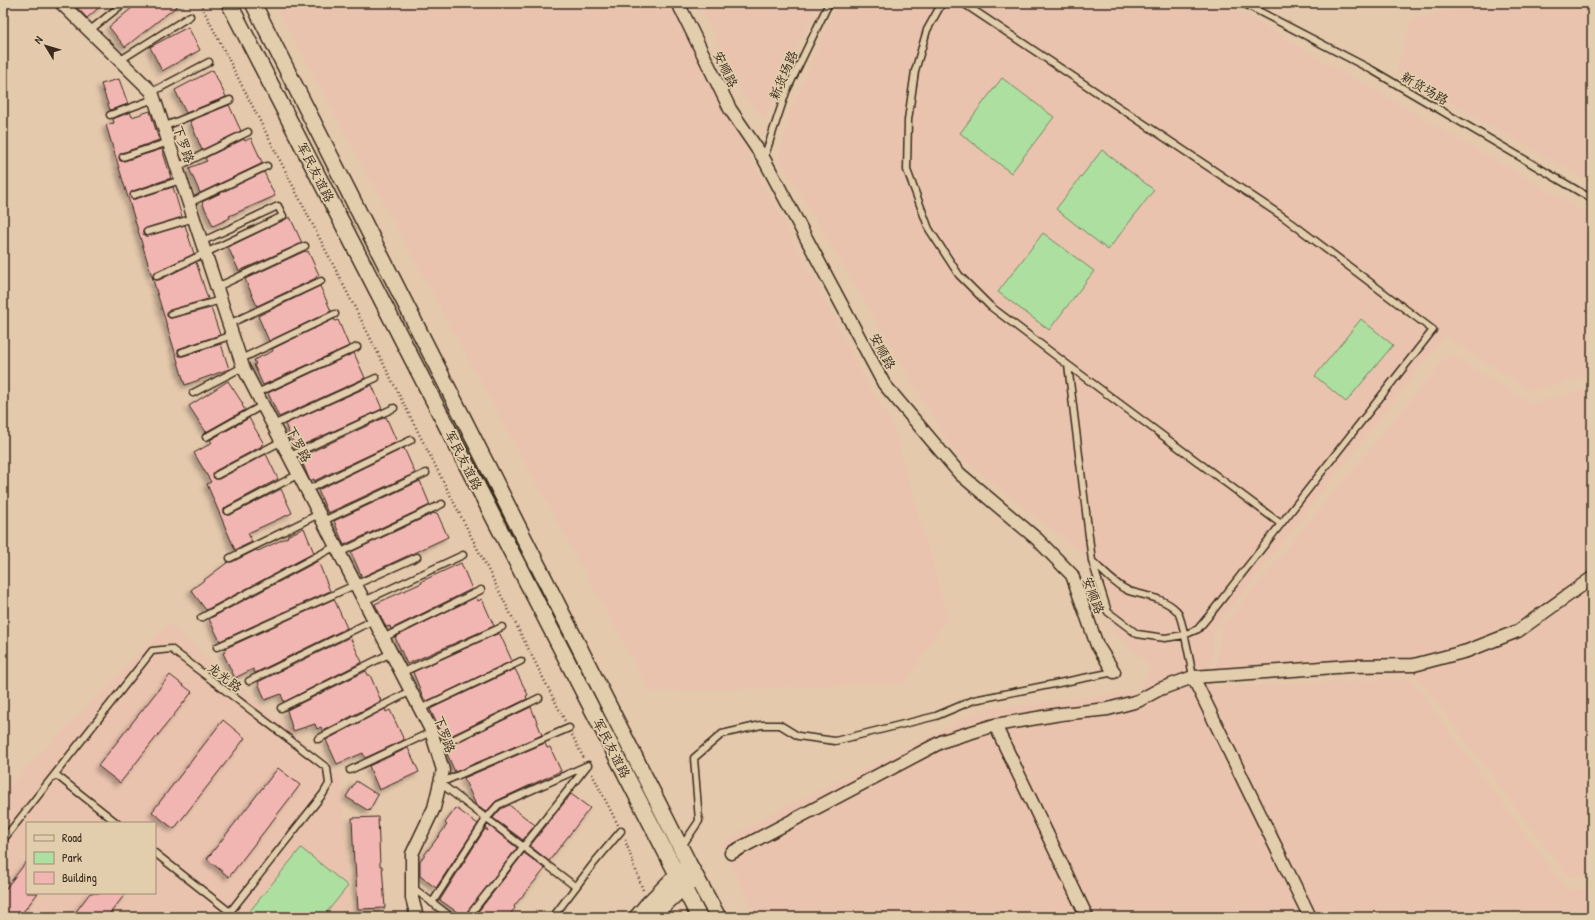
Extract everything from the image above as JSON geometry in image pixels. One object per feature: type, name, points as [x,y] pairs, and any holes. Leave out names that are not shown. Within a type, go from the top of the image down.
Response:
[{"type":"street","name":"下罗路","points":[[61,3],[153,96],[242,363],[431,732],[443,770],[434,808],[412,854],[412,898],[417,917]]},
{"type":"street","name":"军民友谊路","points":[[229,3],[699,917]]},
{"type":"street","name":"军民友谊路","points":[[253,3],[681,848],[718,917]]},
{"type":"street","name":"安顺路","points":[[678,3],[730,109],[764,159],[884,384],[960,474],[1037,539],[1072,575],[1097,645],[1114,672]]},
{"type":"street","points":[[731,853],[943,741],[995,725],[1061,714],[1108,709],[1138,701],[1160,689],[1193,677],[1350,666],[1414,665],[1467,651],[1518,631],[1592,578]]},
{"type":"street","points":[[1193,677],[1310,917]]},
{"type":"street","points":[[995,725],[1087,917]]},
{"type":"street","points":[[637,917],[649,910],[693,870]]},
{"type":"lane","points":[[89,31],[124,3]]},
{"type":"lane","name":"新货场路","points":[[764,159],[786,92],[829,3]]},
{"type":"lane","points":[[942,3],[927,30],[915,71],[908,120],[907,170],[929,229],[959,275],[990,306],[1281,524]]},
{"type":"lane","points":[[963,3],[1285,218],[1433,330],[1198,629],[1184,635],[1165,638],[1137,634],[1108,612],[1092,561],[1068,365]]},
{"type":"lane","name":"新货场路","points":[[1243,3],[1372,70],[1592,200]]},
{"type":"lane","points":[[119,61],[190,16]]},
{"type":"lane","points":[[110,115],[153,96],[209,62]]},
{"type":"lane","points":[[164,127],[230,100]]},
{"type":"lane","points":[[177,167],[248,132]]},
{"type":"lane","points":[[123,157],[168,142]]},
{"type":"lane","points":[[189,203],[267,166]]},
{"type":"lane","points":[[134,195],[181,180]]},
{"type":"lane","points":[[157,276],[203,248],[278,206],[283,216],[203,248]]},
{"type":"lane","points":[[147,232],[194,218]]},
{"type":"lane","points":[[217,287],[305,246]]},
{"type":"lane","points":[[182,352],[231,329],[321,280]]},
{"type":"lane","points":[[171,314],[221,300]]},
{"type":"lane","points":[[193,393],[242,363],[336,314]]},
{"type":"lane","points":[[257,393],[357,347]]},
{"type":"lane","points":[[273,425],[376,378]]},
{"type":"lane","points":[[206,437],[263,405]]},
{"type":"lane","points":[[290,456],[394,408]]},
{"type":"lane","points":[[307,490],[411,440]]},
{"type":"lane","points":[[217,475],[282,441]]},
{"type":"lane","points":[[230,558],[426,473]]},
{"type":"lane","points":[[228,511],[299,474]]},
{"type":"lane","points":[[201,618],[338,549],[442,504]]},
{"type":"lane","points":[[364,601],[463,555]]},
{"type":"lane","points":[[217,648],[417,557]]},
{"type":"lane","points":[[1092,561],[1111,578],[1128,590],[1156,598],[1178,612],[1193,677]]},
{"type":"lane","points":[[383,638],[481,590]]},
{"type":"lane","points":[[249,680],[374,620]]},
{"type":"lane","points":[[402,674],[502,627]]},
{"type":"lane","name":"龙光路","points":[[3,840],[152,651],[171,649],[327,768],[329,784],[323,794],[226,917]]},
{"type":"lane","points":[[281,708],[391,654]]},
{"type":"lane","points":[[420,709],[521,661]]},
{"type":"lane","points":[[681,848],[699,821],[694,758],[722,734],[760,725],[780,725],[798,736],[835,741],[936,716],[974,700],[1114,672]]},
{"type":"lane","points":[[318,738],[411,691]]},
{"type":"lane","points":[[436,748],[539,698]]},
{"type":"lane","points":[[569,728],[440,783],[576,887]]},
{"type":"lane","points":[[350,770],[431,732]]},
{"type":"lane","points":[[432,903],[486,819],[498,806],[588,765]]},
{"type":"lane","points":[[468,917],[522,846],[588,765]]},
{"type":"lane","points":[[55,774],[116,822]]},
{"type":"lane","points":[[553,917],[621,831]]},
{"type":"lane","points":[[156,854],[230,912]]},
{"type":"lane","points":[[412,887],[451,917]]},
{"type":"path","points":[[200,3],[621,831],[649,910]]},
{"type":"shaded area","points":[[274,3],[670,3],[873,394],[891,419],[948,616],[905,683],[650,692]]},
{"type":"shaded area","points":[[698,3],[818,3],[764,119],[743,95]]},
{"type":"shaded area","points":[[838,3],[1224,3],[1592,216],[1592,375],[1530,391],[1445,336],[1213,631],[1212,687],[1411,679],[1567,890],[1592,890],[1592,917],[756,917],[721,844],[770,814],[896,754],[979,710],[1139,691],[1150,666],[1112,630],[1088,558],[954,452],[779,158],[790,110]]},
{"type":"shaded area","points":[[1475,3],[1592,3],[1592,183],[1396,72],[1412,19]]},
{"type":"shaded area","points":[[1449,354],[1532,404],[1592,388],[1592,876],[1568,876],[1415,674],[1214,679],[1222,626]]},
{"type":"shaded area","points":[[169,623],[342,777],[350,917],[3,917],[3,792]]},
{"type":"green space","points":[[1002,78],[1054,117],[1011,173],[960,133]]},
{"type":"green space","points":[[1102,150],[1154,190],[1108,250],[1056,209]]},
{"type":"green space","points":[[1043,233],[1094,271],[1049,330],[998,292]]},
{"type":"green space","points":[[1361,319],[1393,345],[1346,402],[1315,376]]},
{"type":"green space","points":[[301,848],[348,886],[323,917],[245,917]]},
{"type":"building","points":[[73,3],[104,3],[87,18]]},
{"type":"building","points":[[138,3],[181,3],[125,47],[109,27]]},
{"type":"building","points":[[188,27],[200,50],[162,71],[150,47]]},
{"type":"building","points":[[213,70],[226,97],[186,113],[175,90]]},
{"type":"building","points":[[119,79],[128,104],[110,110],[101,84]]},
{"type":"building","points":[[229,105],[241,131],[202,150],[190,121]]},
{"type":"building","points":[[150,111],[159,140],[122,153],[119,158],[120,161],[124,161],[162,149],[171,178],[133,191],[130,196],[131,199],[135,199],[173,187],[182,217],[146,228],[143,231],[143,234],[148,236],[185,225],[194,254],[155,272],[153,274],[153,278],[155,280],[159,280],[196,262],[208,299],[170,310],[167,313],[167,316],[172,318],[211,308],[220,335],[178,349],[178,353],[179,356],[183,356],[221,344],[229,369],[185,385],[106,125],[114,123],[113,119],[130,112],[132,117]]},
{"type":"building","points":[[251,138],[262,162],[261,164],[200,193],[189,168],[207,161],[205,158],[244,139],[245,141]]},
{"type":"building","points":[[264,172],[275,196],[229,216],[230,218],[213,226],[202,202]]},
{"type":"building","points":[[290,217],[302,243],[239,271],[228,247]]},
{"type":"building","points":[[305,251],[308,251],[319,275],[316,278],[257,306],[245,279]]},
{"type":"building","points":[[320,286],[331,311],[269,341],[258,316]]},
{"type":"building","points":[[334,319],[335,321],[338,320],[349,346],[263,385],[254,365],[256,364],[254,360],[273,351],[272,349]]},
{"type":"building","points":[[354,353],[365,378],[279,417],[268,393]]},
{"type":"building","points":[[228,381],[243,404],[242,405],[245,410],[206,432],[189,406]]},
{"type":"building","points":[[372,385],[382,409],[296,448],[285,424]]},
{"type":"building","points":[[386,417],[397,442],[314,481],[314,479],[310,481],[300,457]]},
{"type":"building","points":[[249,418],[264,444],[215,471],[213,477],[215,479],[219,479],[266,454],[278,479],[226,507],[224,509],[224,513],[226,515],[230,515],[281,489],[292,513],[248,533],[252,542],[235,550],[207,484],[211,482],[194,453],[210,444],[212,442],[210,440]]},
{"type":"building","points":[[404,448],[415,473],[328,513],[318,490]]},
{"type":"building","points":[[420,481],[430,505],[344,545],[334,521]]},
{"type":"building","points":[[434,513],[437,513],[448,537],[362,577],[351,552]]},
{"type":"building","points":[[304,528],[314,553],[206,610],[191,590],[228,562],[232,562],[256,550],[258,551]]},
{"type":"building","points":[[318,561],[330,591],[220,641],[209,619]]},
{"type":"building","points":[[461,563],[472,589],[391,629],[390,626],[386,627],[375,604],[422,583],[422,581]]},
{"type":"building","points":[[476,597],[478,601],[482,599],[494,626],[407,664],[395,637]]},
{"type":"building","points":[[334,599],[347,628],[255,673],[253,669],[235,678],[223,653],[225,652],[224,649]]},
{"type":"building","points":[[497,634],[500,634],[512,661],[427,701],[424,699],[413,672]]},
{"type":"building","points":[[350,637],[362,662],[284,702],[281,694],[265,700],[258,682]]},
{"type":"building","points":[[515,669],[528,695],[526,696],[527,699],[444,739],[430,709]]},
{"type":"building","points":[[366,671],[368,675],[370,675],[381,701],[323,731],[321,727],[317,729],[315,724],[293,731],[287,710]]},
{"type":"building","points":[[170,675],[192,692],[120,783],[98,766]]},
{"type":"building","points":[[531,707],[542,735],[455,772],[445,749],[447,747]]},
{"type":"building","points":[[385,709],[386,712],[390,710],[404,740],[365,758],[363,753],[337,764],[326,740]]},
{"type":"building","points":[[223,720],[245,738],[174,829],[152,812]]},
{"type":"building","points":[[545,743],[547,748],[550,747],[561,771],[496,801],[486,812],[476,805],[464,778]]},
{"type":"building","points":[[408,748],[419,772],[379,790],[369,766]]},
{"type":"building","points":[[278,768],[300,785],[229,877],[207,859]]},
{"type":"building","points":[[356,781],[378,795],[369,811],[346,797]]},
{"type":"building","points":[[571,794],[590,808],[549,861],[530,846]]},
{"type":"building","points":[[509,805],[535,825],[523,840],[493,818],[501,809]]},
{"type":"building","points":[[456,808],[478,824],[436,888],[420,876],[420,861],[447,825],[445,823]]},
{"type":"building","points":[[378,817],[380,866],[382,866],[385,908],[358,909],[352,818]]},
{"type":"building","points":[[488,825],[517,848],[464,917],[440,900],[485,829],[488,831],[486,827]]},
{"type":"building","points":[[524,853],[545,869],[514,906],[515,908],[508,917],[474,917]]},
{"type":"building","points":[[26,862],[26,894],[37,894],[19,917],[3,917],[3,892]]},
{"type":"building","points":[[89,894],[125,894],[107,917],[72,917]]}]
